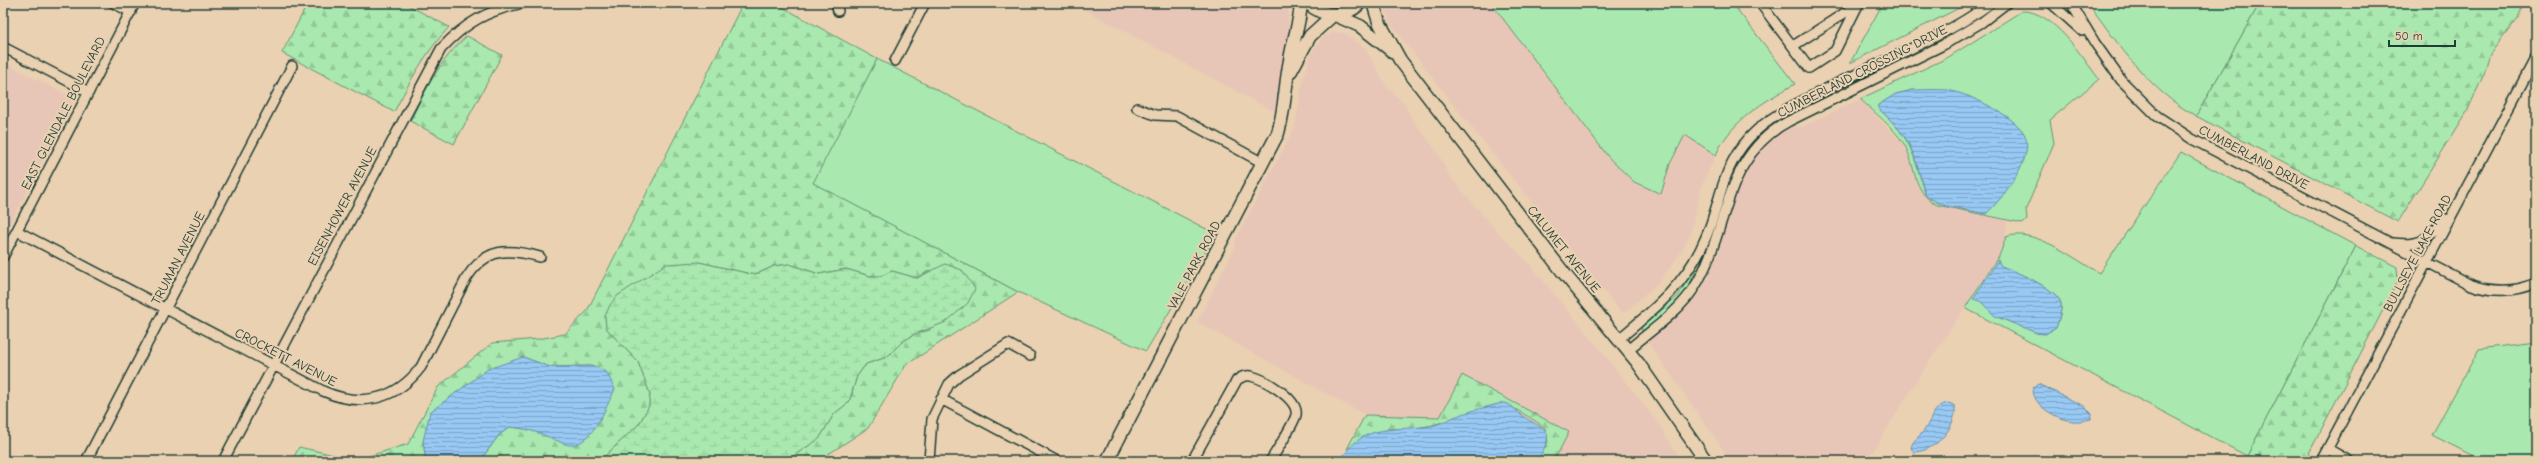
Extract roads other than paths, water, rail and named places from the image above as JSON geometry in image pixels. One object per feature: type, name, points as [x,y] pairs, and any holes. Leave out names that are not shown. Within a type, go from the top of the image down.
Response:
[{"type":"main road","name":"VALE PARK ROAD","points":[[1107,461],[1263,163],[1282,119],[1290,61],[1300,23],[1301,3]]},
{"type":"main road","name":"CALUMET AVENUE","points":[[1308,3],[1321,12],[1334,15],[1360,26],[1398,56]]},
{"type":"main road","points":[[1334,15],[1350,10],[1360,3]]},
{"type":"main road","name":"CALUMET AVENUE","points":[[1373,3],[1379,22],[1398,56],[1563,272],[1628,350],[1665,398],[1706,461]]},
{"type":"main road","name":"VALE PARK ROAD","points":[[1288,75],[1310,36],[1334,15]]},
{"type":"street","points":[[113,3],[131,12]]},
{"type":"street","name":"EAST GLENDALE BOULEVARD","points":[[3,257],[135,3]]},
{"type":"street","name":"EISENHOWER AVENUE","points":[[223,461],[441,49],[472,21],[494,10],[523,3]]},
{"type":"street","points":[[895,61],[925,3]]},
{"type":"street","points":[[1760,3],[1809,68],[1835,51],[1859,3]]},
{"type":"street","points":[[1793,46],[1859,3]]},
{"type":"street","name":"CUMBERLAND CROSSING DRIVE","points":[[1619,339],[1658,307],[1680,284],[1706,237],[1718,193],[1730,165],[1741,147],[1763,124],[1804,100],[1959,24],[1991,3]]},
{"type":"street","name":"CUMBERLAND CROSSING DRIVE","points":[[1628,350],[1669,315],[1694,288],[1711,253],[1725,204],[1737,176],[1750,155],[1771,133],[1796,117],[1956,38],[2007,3]]},
{"type":"street","name":"CUMBERLAND DRIVE","points":[[2052,3],[2095,43]]},
{"type":"street","name":"CUMBERLAND DRIVE","points":[[2071,3],[2095,43],[2121,80],[2157,116],[2192,139],[2385,242],[2469,284],[2485,289],[2508,290],[2536,283]]},
{"type":"street","points":[[3,47],[89,92]]},
{"type":"street","name":"BULLSEYE LAKE ROAD","points":[[2321,461],[2536,57]]},
{"type":"street","name":"TRUMAN AVENUE","points":[[86,461],[292,66]]},
{"type":"street","points":[[1137,108],[1155,115],[1177,116],[1263,163]]},
{"type":"street","points":[[2385,242],[2406,245],[2418,243],[2428,237],[2455,208]]},
{"type":"street","name":"CROCKETT AVENUE","points":[[17,231],[334,396],[358,401],[381,398],[405,384],[421,367],[466,279],[478,265],[495,253],[507,250],[540,257]]},
{"type":"street","points":[[929,461],[932,419],[949,384],[959,375],[1008,344],[1030,356]]},
{"type":"street","points":[[1192,461],[1237,380],[1243,376],[1252,376],[1288,396],[1294,404],[1296,415],[1270,461]]},
{"type":"street","points":[[941,399],[1057,461]]},
{"type":"street","points":[[2328,449],[2349,461]]},
{"type":"water","points":[[1913,90],[1947,90],[1967,96],[2004,114],[2022,130],[2026,138],[2027,147],[2025,157],[2014,179],[2000,199],[1986,214],[1942,205],[1926,196],[1911,148],[1899,129],[1878,108],[1878,105],[1896,94]]},
{"type":"water","points":[[1998,260],[2001,266],[2035,281],[2053,292],[2061,304],[2060,316],[2056,328],[2045,334],[2037,333],[1995,316],[1980,301],[1973,299]]},
{"type":"water","points":[[523,357],[550,367],[590,366],[597,367],[607,373],[615,389],[602,416],[589,435],[574,445],[565,444],[533,431],[510,427],[499,435],[480,461],[426,461],[423,441],[430,412],[488,369]]},
{"type":"water","points":[[2038,384],[2084,406],[2092,414],[2091,419],[2073,421],[2060,418],[2053,414],[2041,406],[2034,395],[2033,388]]},
{"type":"water","points":[[1502,403],[1510,405],[1520,414],[1546,431],[1548,435],[1547,441],[1538,461],[1340,461],[1349,448],[1359,439],[1370,434],[1394,429],[1435,425],[1468,412]]},
{"type":"water","points":[[1949,403],[1955,406],[1955,414],[1943,437],[1930,448],[1914,452],[1911,448],[1913,443],[1925,429],[1936,410],[1943,404]]}]
